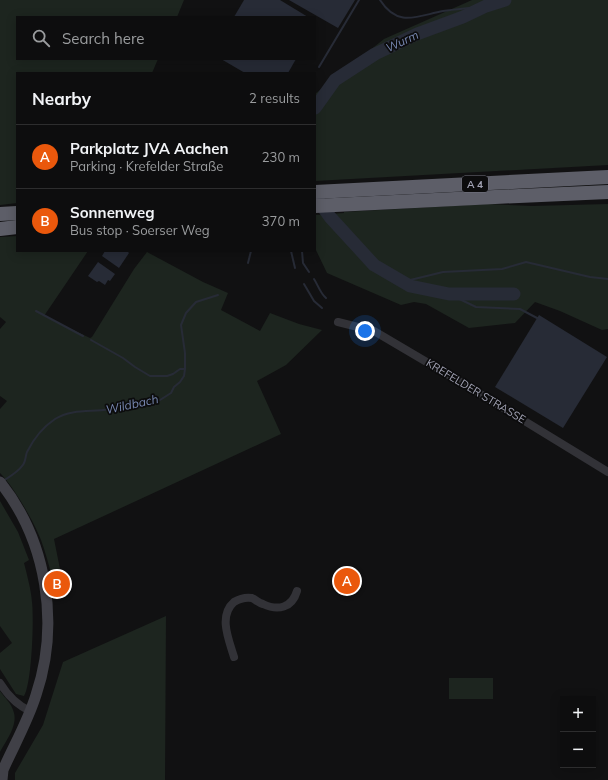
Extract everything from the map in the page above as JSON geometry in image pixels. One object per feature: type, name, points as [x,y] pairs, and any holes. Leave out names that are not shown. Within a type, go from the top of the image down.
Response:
[{"type":"highway","name":"A 4","points":[[316,206],[343,197],[608,177]]},
{"type":"highway","name":"A 4","points":[[316,192],[343,197],[608,192]]},
{"type":"highway","points":[[0,214],[16,213]]},
{"type":"highway","points":[[0,228],[16,227]]},
{"type":"main road","points":[[1,483],[22,516],[30,532],[45,584],[48,614],[47,646],[42,677],[30,711],[3,770],[2,780]]},
{"type":"street","name":"KREFELDER STRASSE","points":[[338,322],[374,331],[608,472]]},
{"type":"street","points":[[234,657],[225,624],[226,615],[231,606],[237,600],[251,598],[264,605],[281,608],[295,600],[297,592]]},
{"type":"street","points":[[0,683],[7,694],[22,707],[30,711]]},
{"type":"shaded area","points":[[0,0],[184,0],[177,16],[16,16],[16,60],[158,60],[152,72],[16,72],[16,203],[0,205]]},
{"type":"shaded area","points":[[244,0],[280,0],[306,16],[235,16]]},
{"type":"shaded area","points":[[289,0],[355,0],[338,28]]},
{"type":"shaded area","points":[[472,0],[608,0],[608,165],[316,181],[316,93],[384,39]]},
{"type":"shaded area","points":[[223,60],[295,60],[289,72],[243,72]]},
{"type":"shaded area","points":[[487,204],[532,206],[608,204],[608,329],[602,330],[560,311],[535,302],[515,323],[469,328],[426,304],[414,302],[401,305],[327,273],[316,250],[316,215]]},
{"type":"shaded area","points":[[16,236],[16,252],[87,252],[44,316],[90,338],[134,269],[147,252],[203,282],[228,293],[221,310],[260,331],[270,313],[299,324],[322,330],[286,365],[257,381],[281,434],[54,539],[60,569],[51,573],[41,540],[34,524],[17,496],[0,473],[0,409],[7,401],[0,396],[0,329],[6,322],[0,317],[0,237]]},
{"type":"shaded area","points":[[104,252],[129,253],[119,268],[102,256]]},
{"type":"shaded area","points":[[98,262],[115,274],[105,285],[88,276]]},
{"type":"shaded area","points":[[539,315],[607,357],[563,428],[495,387]]},
{"type":"shaded area","points":[[0,501],[18,532],[29,560],[24,563],[29,582],[33,610],[31,665],[27,689],[24,696],[16,694],[0,669],[0,653],[12,643],[0,626]]},
{"type":"shaded area","points":[[166,616],[165,780],[15,780],[15,773],[43,725],[63,662]]},
{"type":"shaded area","points":[[449,678],[493,678],[493,699],[449,699]]},
{"type":"shaded area","points":[[0,691],[12,707],[14,721],[11,731],[0,752]]},
{"type":"waterway","points":[[319,67],[359,0]]},
{"type":"waterway","points":[[380,0],[387,9],[394,14],[408,18],[443,11],[486,6]]},
{"type":"waterway","name":"Wurm","points":[[316,107],[335,80],[375,54],[417,34],[463,17],[486,6],[505,0]]},
{"type":"waterway","name":"Wurm","points":[[317,199],[330,217],[374,265],[410,286],[449,294],[514,294]]},
{"type":"waterway","name":"Wildbach","points":[[248,263],[251,252]]},
{"type":"waterway","points":[[291,252],[295,268]]},
{"type":"waterway","points":[[302,252],[303,263],[309,272]]},
{"type":"waterway","name":"Wurm","points":[[402,282],[443,272],[502,269],[526,262],[590,277],[608,279]]},
{"type":"waterway","points":[[314,279],[326,298]]},
{"type":"waterway","points":[[304,284],[314,301],[322,308]]},
{"type":"waterway","points":[[449,294],[476,307],[520,309],[537,318]]},
{"type":"waterway","name":"Wildbach","points":[[3,481],[20,468],[24,463],[27,452],[35,438],[55,419],[71,413],[114,409],[123,406],[125,408],[131,407],[134,403],[160,400],[171,393],[174,387],[184,376],[185,353],[181,325],[186,313],[196,302],[218,295]]},
{"type":"waterway","points":[[36,311],[83,336]]},
{"type":"waterway","points":[[91,340],[123,358],[150,376],[167,376],[180,369],[185,369]]},
{"type":"place","name":"Parkplatz JVA Aachen","points":[[347,581]]},
{"type":"place","name":"Sonnenweg","points":[[57,584]]}]
